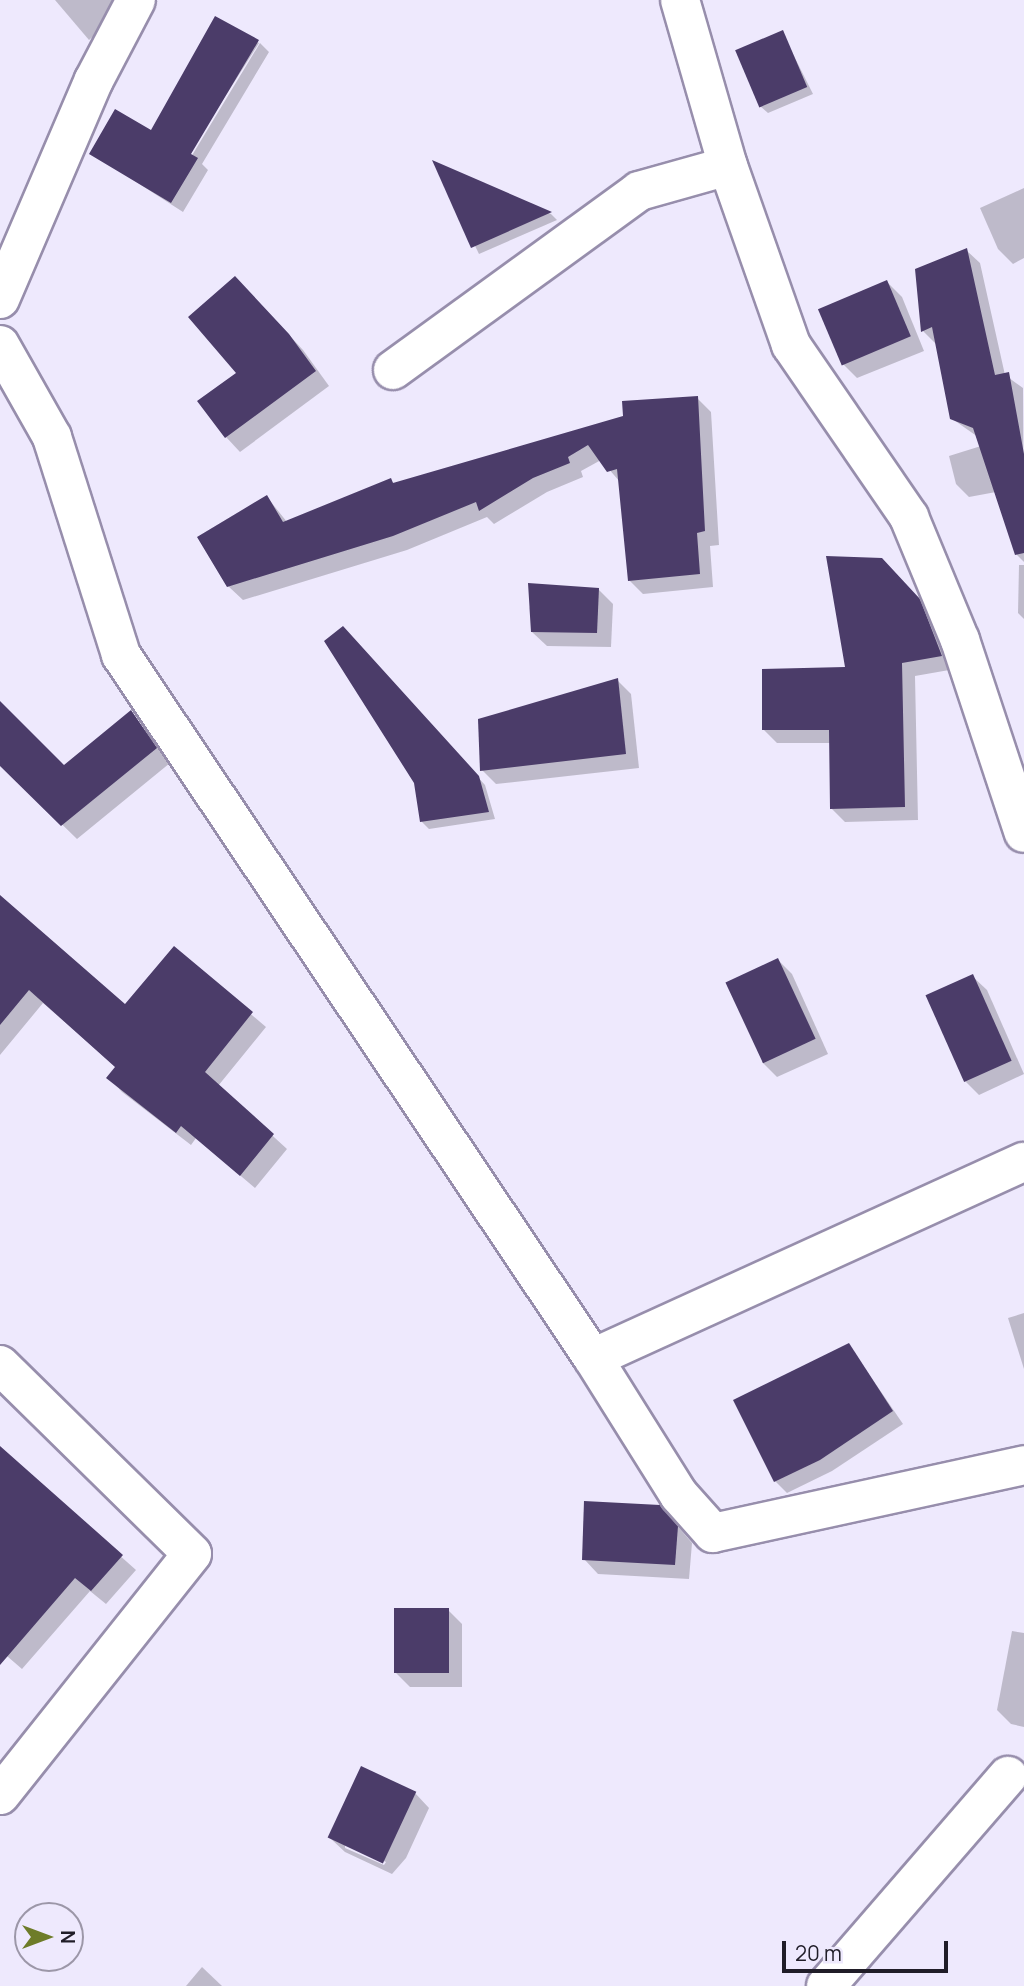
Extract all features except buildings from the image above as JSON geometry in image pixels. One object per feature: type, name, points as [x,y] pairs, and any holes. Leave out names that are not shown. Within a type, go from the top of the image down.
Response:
[{"type":"street","points":[[0,299],[94,80],[136,0]]},
{"type":"street","points":[[680,0],[728,166],[791,345],[909,517],[960,640],[1024,833]]},
{"type":"street","points":[[393,370],[639,191],[728,166]]},
{"type":"street","points":[[0,345],[52,437],[121,654],[593,1358],[679,1495],[713,1533],[1024,1465]]},
{"type":"street","points":[[593,1358],[803,1266],[1024,1162]]},
{"type":"street","points":[[0,1365],[192,1554],[0,1795]]},
{"type":"street","points":[[826,1986],[1008,1776]]}]
